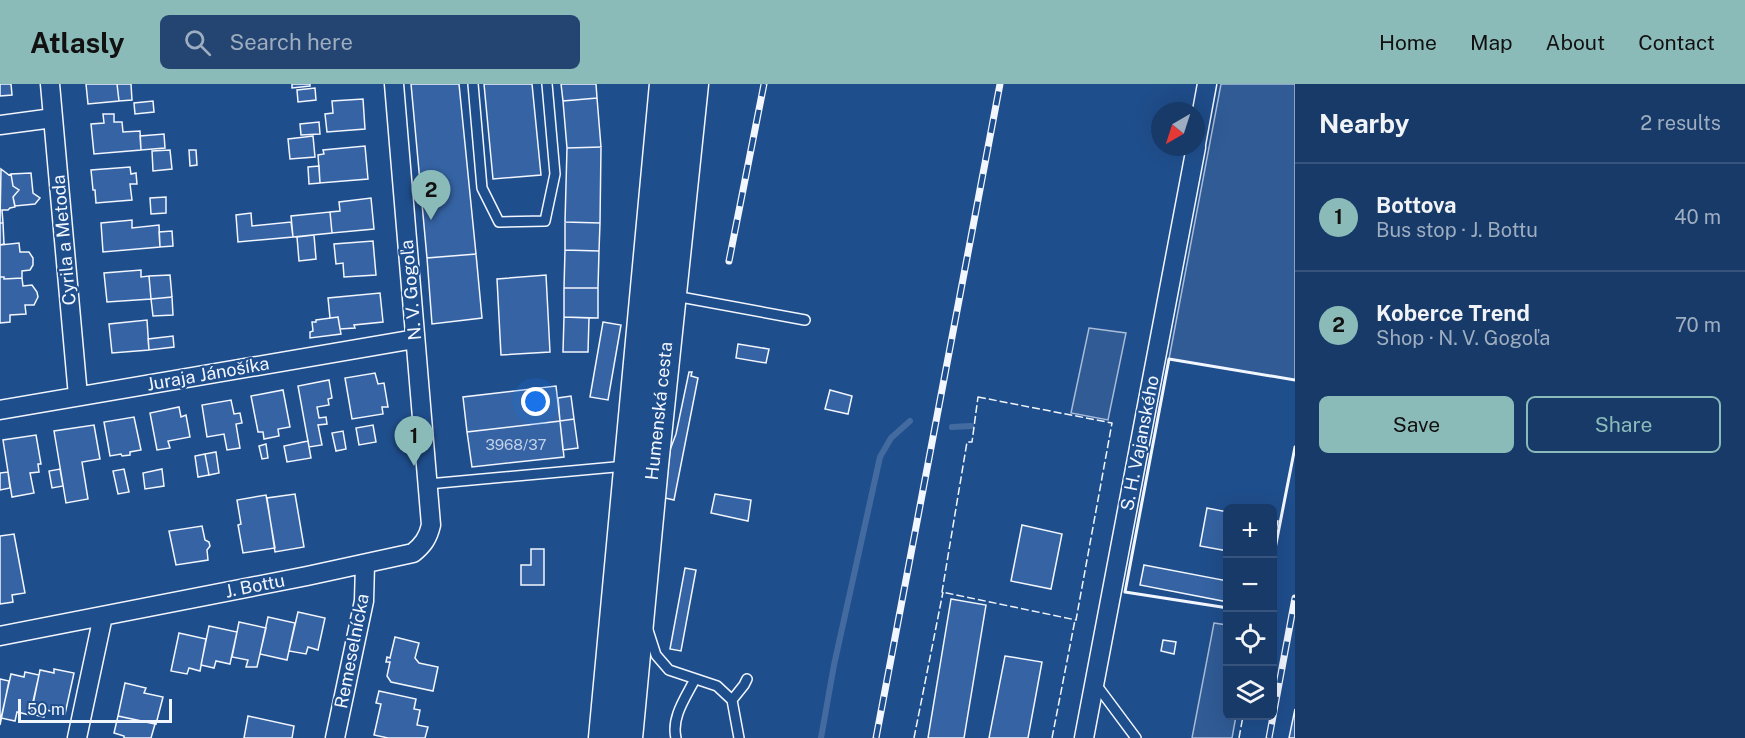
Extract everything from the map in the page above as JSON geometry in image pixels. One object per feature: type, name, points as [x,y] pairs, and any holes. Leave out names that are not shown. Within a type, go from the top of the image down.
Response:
[{"type":"main road","name":"Humenská cesta","points":[[604,738],[642,465],[658,293],[665,84]]},
{"type":"main road","name":"Humenská cesta","points":[[658,293],[693,84]]},
{"type":"main road","name":"Humenská cesta","points":[[627,738],[640,603],[642,465]]},
{"type":"street","name":"Cyrila a Metoda","points":[[50,84],[78,396]]},
{"type":"street","name":"N. V. Gogoľa","points":[[394,84],[426,461]]},
{"type":"street","name":"S. H. Vajanského","points":[[1204,102],[1207,84]]},
{"type":"street","points":[[0,125],[53,118]]},
{"type":"street","name":"S. H. Vajanského","points":[[1084,738],[1194,156]]},
{"type":"street","name":"Juraja Jánošíka","points":[[0,410],[415,339]]},
{"type":"street","name":"J. Bottu","points":[[0,636],[412,553],[421,547],[429,536],[432,525],[426,461]]},
{"type":"street","name":"Remeselnícka","points":[[335,738],[364,601],[365,564]]},
{"type":"street","points":[[77,738],[102,616]]},
{"type":"lane","points":[[473,84],[482,188],[499,222],[544,221],[555,174],[547,84]]},
{"type":"lane","points":[[658,293],[805,320]]},
{"type":"lane","points":[[428,484],[642,465]]},
{"type":"lane","points":[[640,603],[656,655],[669,670],[717,686],[732,700],[736,737]]},
{"type":"lane","points":[[732,700],[747,679]]},
{"type":"lane","points":[[676,738],[674,729],[678,712],[695,680]]},
{"type":"lane","points":[[1094,681],[1136,738]]},
{"type":"shaded area","points":[[1221,84],[1295,84],[1295,380],[1169,359]]},
{"type":"shaded area","points":[[1089,328],[1126,333],[1108,420],[1071,413]]},
{"type":"shaded area","points":[[1214,623],[1223,624],[1223,720],[1235,720],[1232,738],[1192,738]]},
{"type":"building","points":[[0,84],[11,84],[12,95],[0,96]]},
{"type":"building","points":[[86,84],[117,84],[119,101],[88,104]]},
{"type":"building","points":[[117,84],[131,84],[132,100],[119,101]]},
{"type":"building","points":[[292,84],[310,84],[310,86],[292,88]]},
{"type":"building","points":[[411,84],[459,84],[476,254],[427,258]]},
{"type":"building","points":[[484,84],[532,84],[541,175],[493,179]]},
{"type":"building","points":[[561,84],[596,84],[597,98],[563,101]]},
{"type":"building","points":[[315,88],[316,100],[298,102],[297,90]]},
{"type":"building","points":[[597,98],[601,147],[567,148],[563,101]]},
{"type":"building","points":[[363,99],[365,129],[327,132],[325,114],[333,113],[332,101]]},
{"type":"building","points":[[153,101],[154,112],[135,114],[134,103]]},
{"type":"building","points":[[103,114],[114,114],[114,122],[122,122],[123,132],[140,131],[141,150],[94,154],[91,124],[104,123]]},
{"type":"building","points":[[319,122],[320,134],[301,135],[300,124]]},
{"type":"building","points":[[164,134],[165,148],[141,150],[140,136]]},
{"type":"building","points":[[313,136],[315,157],[290,159],[288,139]]},
{"type":"building","points":[[365,146],[368,179],[320,183],[318,155],[324,154],[323,150]]},
{"type":"building","points":[[601,147],[600,223],[565,222],[567,148]]},
{"type":"building","points":[[170,150],[172,169],[153,171],[152,151]]},
{"type":"building","points":[[189,150],[196,150],[197,165],[190,166]]},
{"type":"building","points":[[319,166],[320,183],[309,184],[308,167]]},
{"type":"building","points":[[130,167],[131,174],[136,173],[137,184],[130,184],[132,200],[96,203],[91,170]]},
{"type":"building","points":[[1,169],[11,174],[13,186],[19,190],[13,197],[15,207],[2,210],[3,223],[0,223]]},
{"type":"building","points":[[31,173],[33,193],[40,198],[35,204],[15,206],[13,197],[19,190],[13,186],[11,174]]},
{"type":"building","points":[[166,197],[166,213],[151,214],[150,198]]},
{"type":"building","points":[[371,198],[374,229],[332,233],[330,212],[340,211],[339,202]]},
{"type":"building","points":[[330,212],[332,233],[293,237],[291,216]]},
{"type":"building","points":[[251,213],[252,226],[291,222],[293,237],[238,242],[236,215]]},
{"type":"building","points":[[132,220],[132,228],[159,225],[160,247],[103,252],[101,223]]},
{"type":"building","points":[[565,222],[600,223],[599,251],[565,250]]},
{"type":"building","points":[[0,223],[3,223],[4,244],[0,245]]},
{"type":"building","points":[[172,231],[173,246],[160,247],[159,232]]},
{"type":"building","points":[[314,235],[316,259],[299,261],[297,237]]},
{"type":"building","points":[[373,241],[376,275],[344,277],[343,263],[336,264],[334,244]]},
{"type":"building","points":[[19,243],[20,252],[29,252],[33,258],[33,265],[30,270],[22,271],[22,278],[4,279],[0,277],[0,245]]},
{"type":"building","points":[[565,250],[599,251],[598,288],[564,288]]},
{"type":"building","points":[[476,254],[482,318],[432,324],[427,258]]},
{"type":"building","points":[[141,270],[141,277],[149,276],[151,299],[107,302],[104,273]]},
{"type":"building","points":[[170,275],[172,297],[151,299],[149,276]]},
{"type":"building","points":[[546,275],[550,352],[501,355],[497,279]]},
{"type":"building","points":[[0,277],[4,279],[22,278],[23,286],[32,285],[37,292],[38,297],[34,305],[25,305],[26,314],[10,315],[10,322],[0,323]]},
{"type":"building","points":[[564,288],[598,288],[598,318],[564,317]]},
{"type":"building","points":[[380,293],[383,322],[340,329],[338,317],[330,318],[328,298]]},
{"type":"building","points":[[172,297],[173,315],[153,316],[151,299]]},
{"type":"building","points":[[338,317],[341,334],[310,338],[310,332],[313,331],[312,322]]},
{"type":"building","points":[[564,317],[589,318],[588,352],[563,352]]},
{"type":"building","points":[[147,320],[149,350],[112,353],[109,324]]},
{"type":"building","points":[[603,322],[621,325],[608,400],[590,397]]},
{"type":"building","points":[[173,336],[174,347],[149,350],[148,339]]},
{"type":"building","points":[[738,344],[769,349],[766,363],[736,358]]},
{"type":"building","points":[[689,372],[692,372],[691,376],[698,378],[674,500],[665,498],[670,450],[676,434]]},
{"type":"building","points":[[375,373],[378,384],[384,383],[388,407],[382,407],[383,414],[352,419],[345,378]]},
{"type":"building","points":[[329,380],[332,398],[328,399],[329,405],[317,407],[319,418],[326,417],[327,424],[318,425],[322,445],[309,447],[298,386]]},
{"type":"building","points":[[556,386],[560,421],[467,432],[463,397]]},
{"type":"building","points":[[283,390],[290,427],[278,429],[279,436],[264,439],[263,432],[258,432],[251,396]]},
{"type":"building","points":[[830,390],[852,396],[848,414],[825,409]]},
{"type":"building","points":[[571,396],[574,419],[560,421],[558,398]]},
{"type":"building","points":[[231,400],[234,414],[240,413],[242,423],[236,424],[240,448],[227,450],[224,434],[207,437],[202,405]]},
{"type":"building","points":[[179,407],[181,417],[186,415],[190,437],[168,441],[170,448],[157,450],[150,413]]},
{"type":"building","points":[[134,417],[141,450],[130,452],[130,455],[110,456],[104,422]]},
{"type":"building","points":[[574,419],[578,448],[563,450],[560,421]]},
{"type":"building","points":[[560,421],[564,457],[472,467],[467,432]]},
{"type":"building","points":[[94,425],[100,459],[82,462],[88,499],[66,503],[54,431]]},
{"type":"building","points":[[373,425],[376,442],[359,445],[356,428]]},
{"type":"building","points":[[343,431],[346,449],[336,451],[332,433]]},
{"type":"building","points":[[36,435],[41,464],[38,464],[39,472],[30,473],[34,493],[12,497],[3,440]]},
{"type":"building","points":[[308,441],[311,458],[287,462],[284,446]]},
{"type":"building","points":[[266,444],[268,458],[262,459],[259,446]]},
{"type":"building","points":[[216,452],[219,473],[209,475],[205,454]]},
{"type":"building","points":[[205,454],[209,475],[198,477],[195,456]]},
{"type":"building","points":[[60,469],[63,486],[52,488],[49,471]]},
{"type":"building","points":[[124,469],[129,492],[118,494],[113,471]]},
{"type":"building","points":[[162,469],[164,486],[145,489],[143,473]]},
{"type":"building","points":[[8,472],[10,488],[0,490],[0,473]]},
{"type":"building","points":[[295,494],[304,547],[275,552],[267,498]]},
{"type":"building","points":[[715,494],[751,500],[748,521],[711,513]]},
{"type":"building","points":[[266,495],[275,548],[243,553],[238,525],[241,524],[237,500]]},
{"type":"building","points":[[1207,508],[1223,511],[1223,550],[1200,546]]},
{"type":"building","points":[[1022,525],[1062,534],[1051,589],[1011,581]]},
{"type":"building","points":[[202,526],[205,540],[210,546],[207,550],[208,560],[176,565],[169,531]]},
{"type":"building","points":[[14,534],[25,593],[12,595],[13,602],[0,604],[0,536]]},
{"type":"building","points":[[531,549],[544,549],[544,585],[521,585],[521,565],[531,565]]},
{"type":"building","points":[[1144,565],[1223,580],[1223,601],[1140,585]]},
{"type":"building","points":[[685,568],[696,570],[681,651],[670,649]]},
{"type":"building","points":[[951,599],[986,605],[964,738],[928,738]]},
{"type":"building","points":[[298,612],[325,618],[318,650],[308,647],[306,654],[289,651]]},
{"type":"building","points":[[268,617],[295,623],[287,660],[260,654]]},
{"type":"building","points":[[239,622],[266,628],[257,667],[246,667],[248,660],[232,657]]},
{"type":"building","points":[[209,626],[237,632],[230,664],[216,661],[214,668],[201,665]]},
{"type":"building","points":[[179,633],[206,639],[200,671],[189,668],[187,674],[171,671]]},
{"type":"building","points":[[395,637],[419,643],[415,658],[419,663],[438,667],[433,691],[391,682],[387,676],[390,662],[386,662],[387,657],[390,658]]},
{"type":"building","points":[[1163,640],[1176,642],[1174,654],[1161,651]]},
{"type":"building","points":[[1005,656],[1042,662],[1028,738],[989,738]]},
{"type":"building","points":[[54,669],[74,673],[65,714],[46,710],[44,717],[31,714],[40,670],[54,673]]},
{"type":"building","points":[[25,672],[39,675],[30,715],[17,712],[15,721],[1,718],[11,674],[24,677]]},
{"type":"building","points":[[0,679],[9,681],[0,725]]},
{"type":"building","points":[[125,683],[146,688],[144,693],[163,697],[156,724],[118,716]]},
{"type":"building","points":[[379,691],[416,699],[414,709],[420,710],[417,725],[428,727],[425,738],[388,738],[374,735],[381,704],[376,703]]},
{"type":"building","points":[[1295,709],[1295,738],[1289,738]]},
{"type":"building","points":[[118,716],[155,724],[151,738],[124,738],[114,733]]},
{"type":"building","points":[[248,716],[294,726],[292,738],[244,738]]},
{"type":"waterway","points":[[821,738],[834,665],[880,457],[891,438],[910,421]]},
{"type":"waterway","points":[[952,427],[971,426]]},
{"type":"railway","points":[[729,261],[764,84]]},
{"type":"railway","points":[[876,738],[1000,84]]},
{"type":"railway","points":[[1269,738],[1295,598]]},
{"type":"fence","points":[[978,397],[1112,423],[1076,620],[942,592],[967,442],[972,442],[978,397]]},
{"type":"fence","points":[[1273,558],[1295,447]]},
{"type":"fence","points":[[914,738],[943,592]]},
{"type":"fence","points":[[1052,738],[1075,620]]},
{"type":"fence","points":[[1239,738],[1242,720]]},
{"type":"wall","points":[[1223,607],[1125,592],[1169,359],[1295,380]]},
{"type":"wall","points":[[1273,558],[1295,447]]},
{"type":"place","name":"Koberce Trend","points":[[431,220]]},
{"type":"place","name":"Bottova","points":[[414,466]]}]
